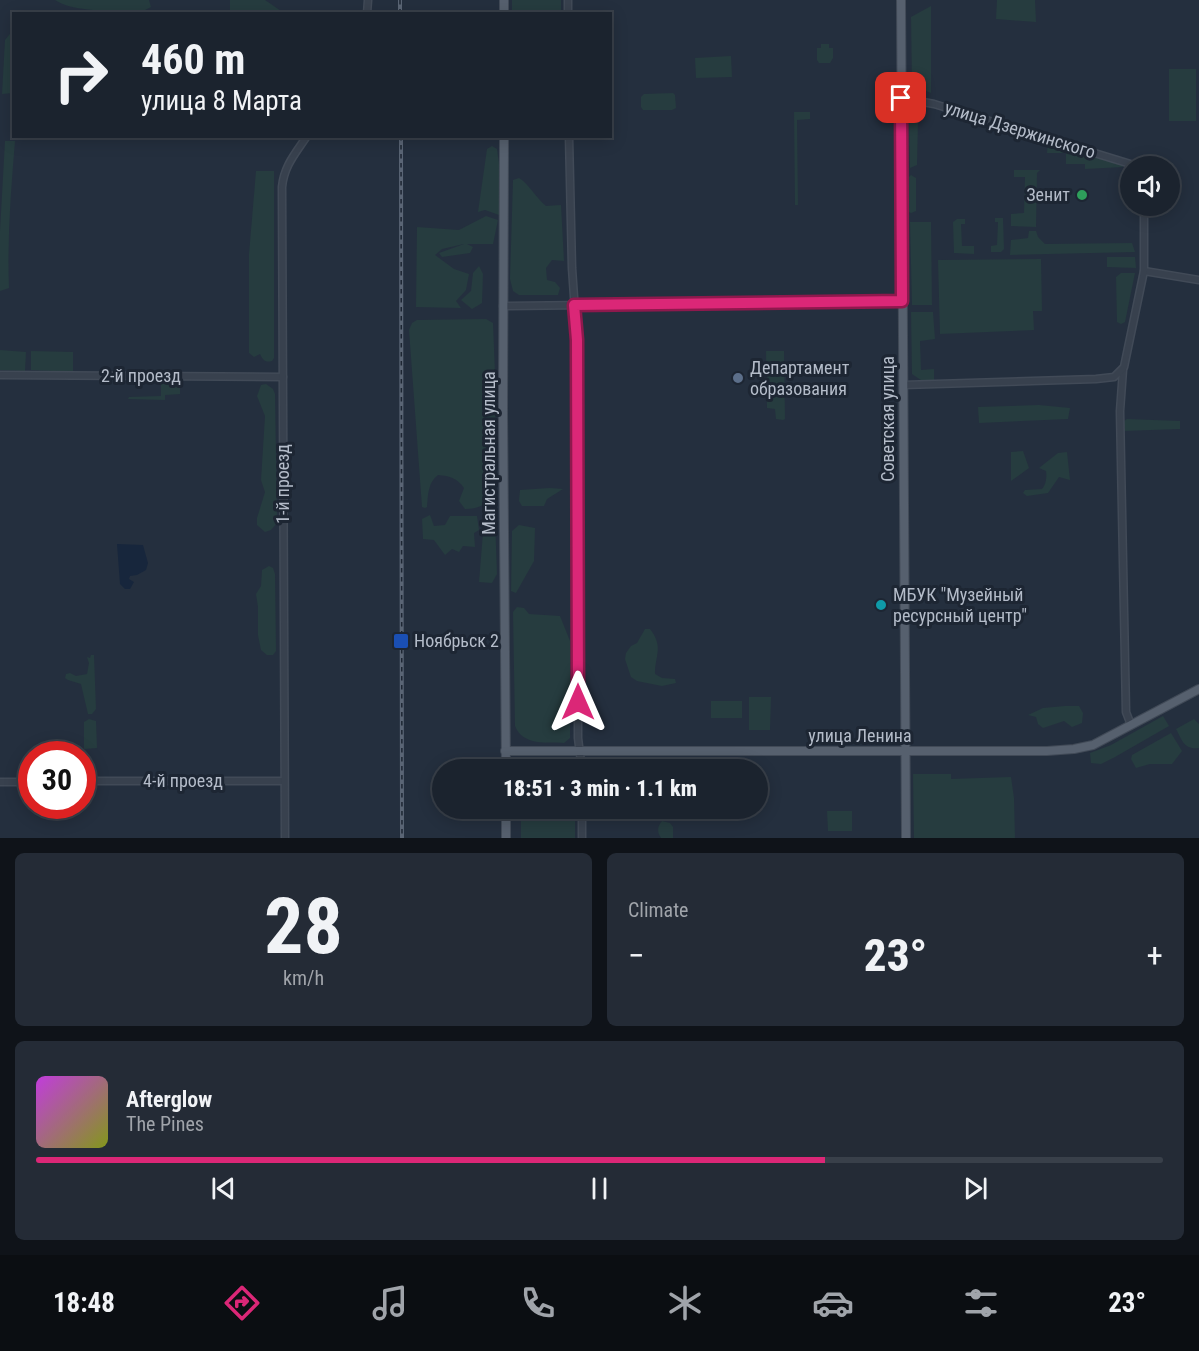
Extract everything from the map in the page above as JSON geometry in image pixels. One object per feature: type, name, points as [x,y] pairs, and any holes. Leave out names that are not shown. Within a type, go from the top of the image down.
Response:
[{"type":"main road","name":"Советская улица","points":[[901,0],[906,838]]},
{"type":"main road","name":"Магистральная улица","points":[[504,138],[506,759]]},
{"type":"main road","name":"улица Ленина","points":[[506,751],[1047,751],[1074,749],[1094,744],[1199,688]]},
{"type":"main road","points":[[506,819],[506,838]]},
{"type":"street","name":"улица Дзержинского","points":[[901,98],[943,107],[1120,161]]},
{"type":"street","name":"1-й проезд","points":[[285,838],[282,187],[284,171],[306,138]]},
{"type":"street","points":[[569,138],[577,340],[578,702],[581,759]]},
{"type":"street","points":[[1131,725],[1126,712],[1120,411],[1124,367],[1144,271],[1144,216]]},
{"type":"street","points":[[1144,271],[1199,280]]},
{"type":"street","points":[[503,306],[902,301]]},
{"type":"street","points":[[903,385],[1107,379],[1114,377],[1124,367]]},
{"type":"street","name":"2-й проезд","points":[[0,375],[283,377]]},
{"type":"street","name":"4-й проезд","points":[[96,782],[284,781]]},
{"type":"street","points":[[0,782],[18,782]]},
{"type":"street","points":[[582,819],[582,838]]},
{"type":"green space","points":[[55,0],[149,0],[151,7],[145,10],[98,10],[74,7]]},
{"type":"green space","points":[[230,0],[265,0],[283,12],[230,12]]},
{"type":"green space","points":[[512,0],[561,0],[561,12],[512,12]]},
{"type":"green space","points":[[997,0],[1035,0],[1036,22],[996,19]]},
{"type":"green space","points":[[931,6],[931,93],[912,85],[911,17]]},
{"type":"green space","points":[[12,31],[12,93],[2,94],[5,40]]},
{"type":"green space","points":[[821,44],[829,44],[829,48],[833,48],[833,58],[830,63],[819,63],[817,60],[817,48],[821,48]]},
{"type":"green space","points":[[731,56],[732,77],[696,78],[695,58]]},
{"type":"green space","points":[[1169,69],[1196,69],[1196,121],[1169,121]]},
{"type":"green space","points":[[673,93],[676,108],[672,110],[643,110],[641,107],[641,97],[644,94]]},
{"type":"green space","points":[[794,112],[810,112],[810,119],[797,120],[798,205],[795,205]]},
{"type":"green space","points":[[909,122],[918,122],[917,165],[910,168]]},
{"type":"green space","points":[[5,141],[15,141],[9,233],[9,288],[0,291],[0,231]]},
{"type":"green space","points":[[1048,143],[1120,165],[1120,167],[1085,169],[1085,164],[1066,164],[1066,153],[1047,153]]},
{"type":"green space","points":[[492,146],[497,149],[499,164],[499,215],[485,210],[478,212],[487,149]]},
{"type":"green space","points":[[1014,170],[1040,170],[1037,173],[1036,227],[1011,226],[1011,214],[1024,213],[1025,177],[1014,177]]},
{"type":"green space","points":[[256,171],[274,171],[274,358],[270,362],[264,360],[260,354],[254,357],[249,353],[249,254]]},
{"type":"green space","points":[[911,175],[916,178],[916,211],[911,213],[909,212],[909,177]]},
{"type":"green space","points":[[519,178],[546,206],[561,205],[564,261],[552,260],[546,268],[547,280],[555,282],[560,288],[558,295],[519,295],[513,291],[510,279],[513,180]]},
{"type":"green space","points":[[486,216],[498,220],[493,244],[467,244],[473,247],[470,253],[442,257],[439,253],[464,244],[442,249],[435,255],[454,269],[469,274],[466,290],[456,301],[461,308],[416,307],[417,227],[459,230]]},
{"type":"green space","points":[[995,218],[1003,218],[1004,249],[1001,252],[991,252],[991,246],[997,245],[998,222],[995,222]]},
{"type":"green space","points":[[957,219],[965,219],[965,224],[961,224],[962,246],[974,246],[974,254],[954,253],[953,222]]},
{"type":"green space","points":[[910,222],[931,222],[932,305],[912,305]]},
{"type":"green space","points":[[1029,231],[1036,231],[1045,244],[1132,243],[1135,252],[1010,255],[1011,240],[1028,238]]},
{"type":"green space","points":[[1107,257],[1135,257],[1136,268],[1107,267]]},
{"type":"green space","points":[[1041,259],[1042,311],[1033,311],[1034,330],[940,334],[938,260]]},
{"type":"green space","points":[[479,266],[483,274],[482,303],[472,309],[461,300],[471,291],[473,273]]},
{"type":"green space","points":[[1121,273],[1135,273],[1125,322],[1121,324],[1117,322],[1116,277]]},
{"type":"green space","points":[[911,312],[933,312],[935,339],[920,341],[921,370],[934,369],[934,380],[921,380],[912,374]]},
{"type":"green space","points":[[486,319],[493,323],[496,399],[493,492],[482,505],[465,509],[459,501],[464,488],[453,478],[438,475],[430,485],[425,508],[422,507],[409,330],[412,323],[417,320]]},
{"type":"green space","points":[[0,350],[26,352],[25,371],[0,370]]},
{"type":"green space","points":[[31,351],[73,352],[73,372],[31,370]]},
{"type":"green space","points":[[766,351],[784,351],[785,419],[783,420],[776,419],[775,409],[767,408]]},
{"type":"green space","points":[[161,380],[174,380],[180,385],[180,394],[165,395],[165,400],[128,399],[129,397],[161,396]]},
{"type":"green space","points":[[266,384],[273,389],[275,394],[277,523],[271,530],[265,532],[257,525],[265,492],[261,480],[265,416],[257,396],[261,385]]},
{"type":"green space","points":[[1039,405],[1070,408],[1068,419],[979,423],[978,407]]},
{"type":"green space","points":[[1127,419],[1180,421],[1180,429],[1123,431],[1124,421]]},
{"type":"green space","points":[[1023,451],[1029,468],[1011,481],[1011,452]]},
{"type":"green space","points":[[1067,452],[1070,480],[1059,477],[1048,493],[1027,496],[1023,493],[1025,490],[1042,489],[1046,481],[1046,471],[1039,468],[1058,453]]},
{"type":"green space","points":[[563,489],[547,499],[544,506],[522,506],[519,501],[520,490]]},
{"type":"green space","points":[[430,515],[434,526],[445,525],[450,516],[477,516],[479,530],[474,533],[475,547],[463,546],[459,552],[452,549],[445,555],[434,540],[423,539],[422,519]]},
{"type":"green space","points":[[495,518],[497,574],[492,583],[479,582],[484,520]]},
{"type":"green space","points":[[519,525],[535,528],[534,561],[516,593],[511,591],[512,531]]},
{"type":"green space","points":[[269,566],[273,568],[275,574],[276,651],[273,655],[267,655],[261,650],[256,594],[261,586],[262,570]]},
{"type":"green space","points":[[517,607],[524,608],[529,614],[560,616],[570,641],[570,738],[564,743],[530,740],[524,737],[515,726],[513,612]]},
{"type":"green space","points":[[645,629],[650,629],[657,641],[655,674],[662,678],[675,679],[676,683],[662,686],[637,681],[631,677],[625,659],[626,653],[631,646],[637,643]]},
{"type":"green space","points":[[94,655],[96,709],[92,714],[88,714],[81,684],[65,678],[66,674],[70,673],[76,676],[87,674],[89,663],[87,657],[90,658]]},
{"type":"green space","points":[[749,697],[771,697],[770,730],[749,730]]},
{"type":"green space","points":[[711,701],[742,701],[742,718],[711,718]]},
{"type":"green space","points":[[1079,706],[1083,713],[1082,723],[1072,727],[1064,721],[1043,728],[1038,724],[1036,717],[1028,715],[1043,708]]},
{"type":"green space","points":[[1163,716],[1169,726],[1101,764],[1091,763],[1090,753],[1111,745]]},
{"type":"green space","points":[[89,719],[96,721],[97,748],[96,741],[84,741],[84,722]]},
{"type":"green space","points":[[1194,719],[1199,724],[1199,748],[1187,746],[1176,729]]},
{"type":"green space","points":[[1171,733],[1182,751],[1172,764],[1150,764],[1136,768],[1131,759],[1132,755]]},
{"type":"green space","points":[[913,774],[951,774],[951,779],[1011,777],[1015,838],[914,838]]},
{"type":"green space","points":[[827,811],[852,811],[852,831],[828,831]]},
{"type":"green space","points":[[521,819],[575,819],[575,838],[521,838]]},
{"type":"green space","points":[[662,821],[670,823],[673,827],[673,838],[661,838],[658,830]]},
{"type":"water","points":[[117,544],[143,545],[148,563],[146,570],[130,576],[129,579],[134,582],[130,589],[125,589],[120,584]]},
{"type":"railway","points":[[400,0],[400,12]]},
{"type":"railway","points":[[401,138],[402,838]]},
{"type":"place","name":"Зенит","points":[[1082,195]]},
{"type":"place","name":"Департамент образования","points":[[738,378]]},
{"type":"place","name":"МБУК \"Музейный ресурсный центр\"","points":[[881,605]]},
{"type":"place","name":"Ноябрьск 2","points":[[401,641]]},
{"type":"route","points":[[578,702],[577,340],[574,305],[902,301],[901,98]]}]
